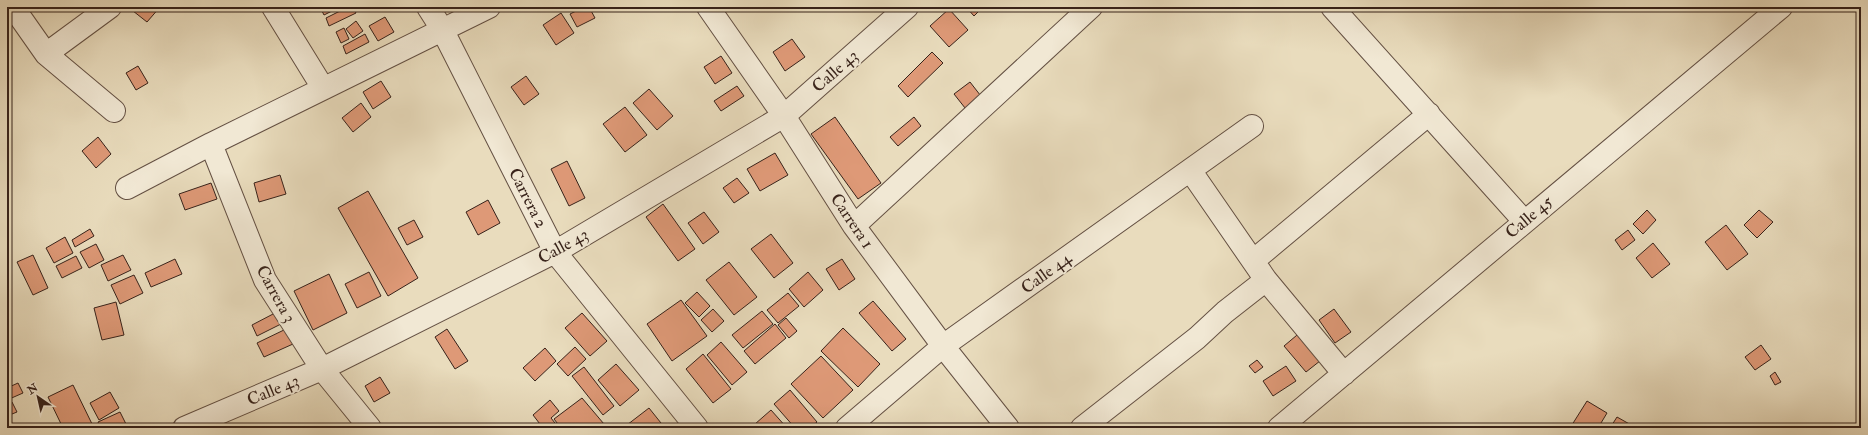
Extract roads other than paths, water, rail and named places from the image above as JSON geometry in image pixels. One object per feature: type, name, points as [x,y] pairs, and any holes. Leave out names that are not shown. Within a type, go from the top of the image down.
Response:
[{"type":"street","points":[[13,7],[46,54],[114,111]]},
{"type":"street","points":[[46,54],[110,7]]},
{"type":"street","points":[[273,7],[323,88]]},
{"type":"street","name":"Carrera 2","points":[[428,7],[442,29],[555,252],[697,428]]},
{"type":"street","points":[[127,188],[323,88],[489,7]]},
{"type":"street","name":"Carrera 1","points":[[708,7],[784,116],[854,226],[943,346],[1008,428]]},
{"type":"street","name":"Calle 43","points":[[184,428],[322,369],[555,252],[784,116],[907,7]]},
{"type":"street","points":[[854,226],[1091,7]]},
{"type":"street","points":[[1332,7],[1524,221]]},
{"type":"street","name":"Calle 45","points":[[1278,428],[1781,7]]},
{"type":"street","points":[[1253,261],[1428,114]]},
{"type":"street","name":"Calle 44","points":[[847,428],[943,346],[1252,126]]},
{"type":"street","name":"Carrera 3","points":[[211,144],[265,280],[322,369],[370,428]]},
{"type":"street","points":[[1190,170],[1266,280],[1344,374]]},
{"type":"street","points":[[1082,428],[1197,338],[1226,312],[1266,280]]}]
